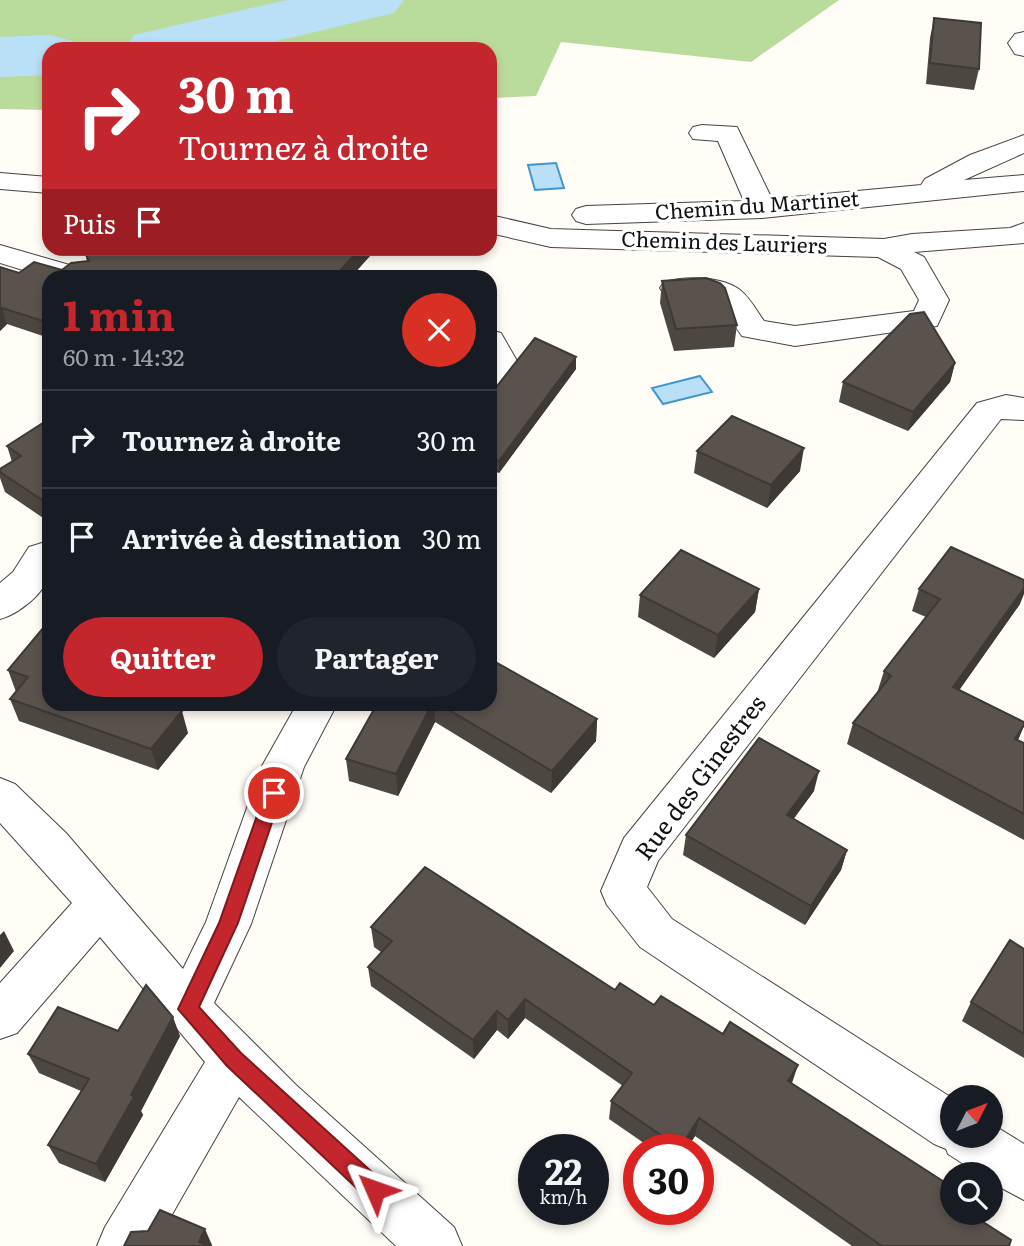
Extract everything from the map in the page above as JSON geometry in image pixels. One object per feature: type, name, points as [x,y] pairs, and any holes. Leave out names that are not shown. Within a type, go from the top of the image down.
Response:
[{"type":"street","points":[[1024,39],[1020,43],[1024,49]]},
{"type":"street","points":[[702,133],[728,133],[762,209]]},
{"type":"street","points":[[918,194],[980,161],[1024,143]]},
{"type":"street","points":[[0,181],[42,184]]},
{"type":"street","name":"Chemin du Martinet","points":[[497,212],[597,215],[762,209],[1024,183]]},
{"type":"street","name":"Chemin des Lauriers","points":[[497,226],[551,238],[884,248],[914,263],[934,300],[926,319],[795,336],[753,329],[733,297],[714,288],[674,288]]},
{"type":"street","points":[[884,248],[912,243],[1022,236]]},
{"type":"street","points":[[0,254],[55,270]]},
{"type":"street","points":[[497,353],[504,366],[497,374]]},
{"type":"street","name":"Rue des Ginestres","points":[[940,1119],[656,933],[623,891],[640,851],[989,411],[1006,406],[1024,409]]},
{"type":"street","points":[[0,605],[26,582],[42,556]]},
{"type":"street","points":[[188,1009],[228,923],[283,766],[313,711]]},
{"type":"street","points":[[0,796],[37,829],[188,1009],[234,1059],[435,1246]]},
{"type":"street","points":[[0,1017],[100,904]]},
{"type":"street","points":[[124,1246],[234,1059]]},
{"type":"street","points":[[984,1148],[1024,1174]]},
{"type":"green space","points":[[0,0],[839,0],[751,62],[561,42],[536,96],[497,98],[497,42],[42,42],[42,110],[0,109]]},
{"type":"water","points":[[556,163],[564,188],[535,190],[528,165]]},
{"type":"water","points":[[700,376],[712,392],[663,404],[652,388]]},
{"type":"building","points":[[934,18],[981,23],[979,69],[930,63]]},
{"type":"building","points":[[87,256],[354,256],[341,270],[62,270],[71,263],[89,261]]},
{"type":"building","points":[[34,262],[62,270],[42,270],[42,321],[2,308],[0,310],[0,267],[19,273]]},
{"type":"building","points":[[706,278],[725,288],[737,325],[676,329],[662,281]]},
{"type":"building","points":[[924,312],[955,363],[913,412],[843,382],[910,314]]},
{"type":"building","points":[[535,338],[576,357],[499,461],[497,386]]},
{"type":"building","points":[[732,416],[804,448],[771,485],[697,451]]},
{"type":"building","points":[[42,424],[42,500],[0,472],[0,469],[21,456],[7,446]]},
{"type":"building","points":[[951,547],[1024,580],[1024,588],[953,687],[1024,722],[1015,739],[1024,743],[1024,814],[853,723],[891,676],[884,671],[940,599],[919,589]]},
{"type":"building","points":[[681,550],[759,589],[718,635],[640,595]]},
{"type":"building","points":[[42,629],[42,710],[10,699],[28,677],[8,670]]},
{"type":"building","points":[[497,663],[597,719],[552,771],[451,711],[497,711]]},
{"type":"building","points":[[44,711],[182,711],[151,749]]},
{"type":"building","points":[[373,711],[428,711],[396,774],[346,759]]},
{"type":"building","points":[[759,738],[819,771],[787,815],[847,850],[811,906],[686,835]]},
{"type":"building","points":[[425,867],[615,990],[620,983],[654,1005],[661,996],[723,1034],[730,1022],[798,1065],[788,1081],[940,1179],[940,1225],[988,1225],[1011,1240],[1009,1246],[882,1246],[699,1118],[689,1134],[659,1134],[611,1101],[632,1073],[525,999],[508,1020],[497,1011],[473,1040],[368,967],[392,941],[371,927]]},
{"type":"building","points":[[1010,940],[1024,949],[1024,1034],[971,1002]]},
{"type":"building","points":[[146,985],[173,1017],[131,1095],[134,1097],[96,1164],[48,1145],[89,1079],[28,1054],[58,1007],[118,1031]]},
{"type":"building","points":[[160,1210],[205,1229],[199,1242],[208,1246],[124,1246],[131,1232],[148,1231]]},
{"type":"waterway","points":[[189,42],[372,0]]},
{"type":"waterway","points":[[0,57],[42,55]]},
{"type":"route","points":[[274,793],[228,923],[188,1009],[234,1059],[375,1190]]}]
